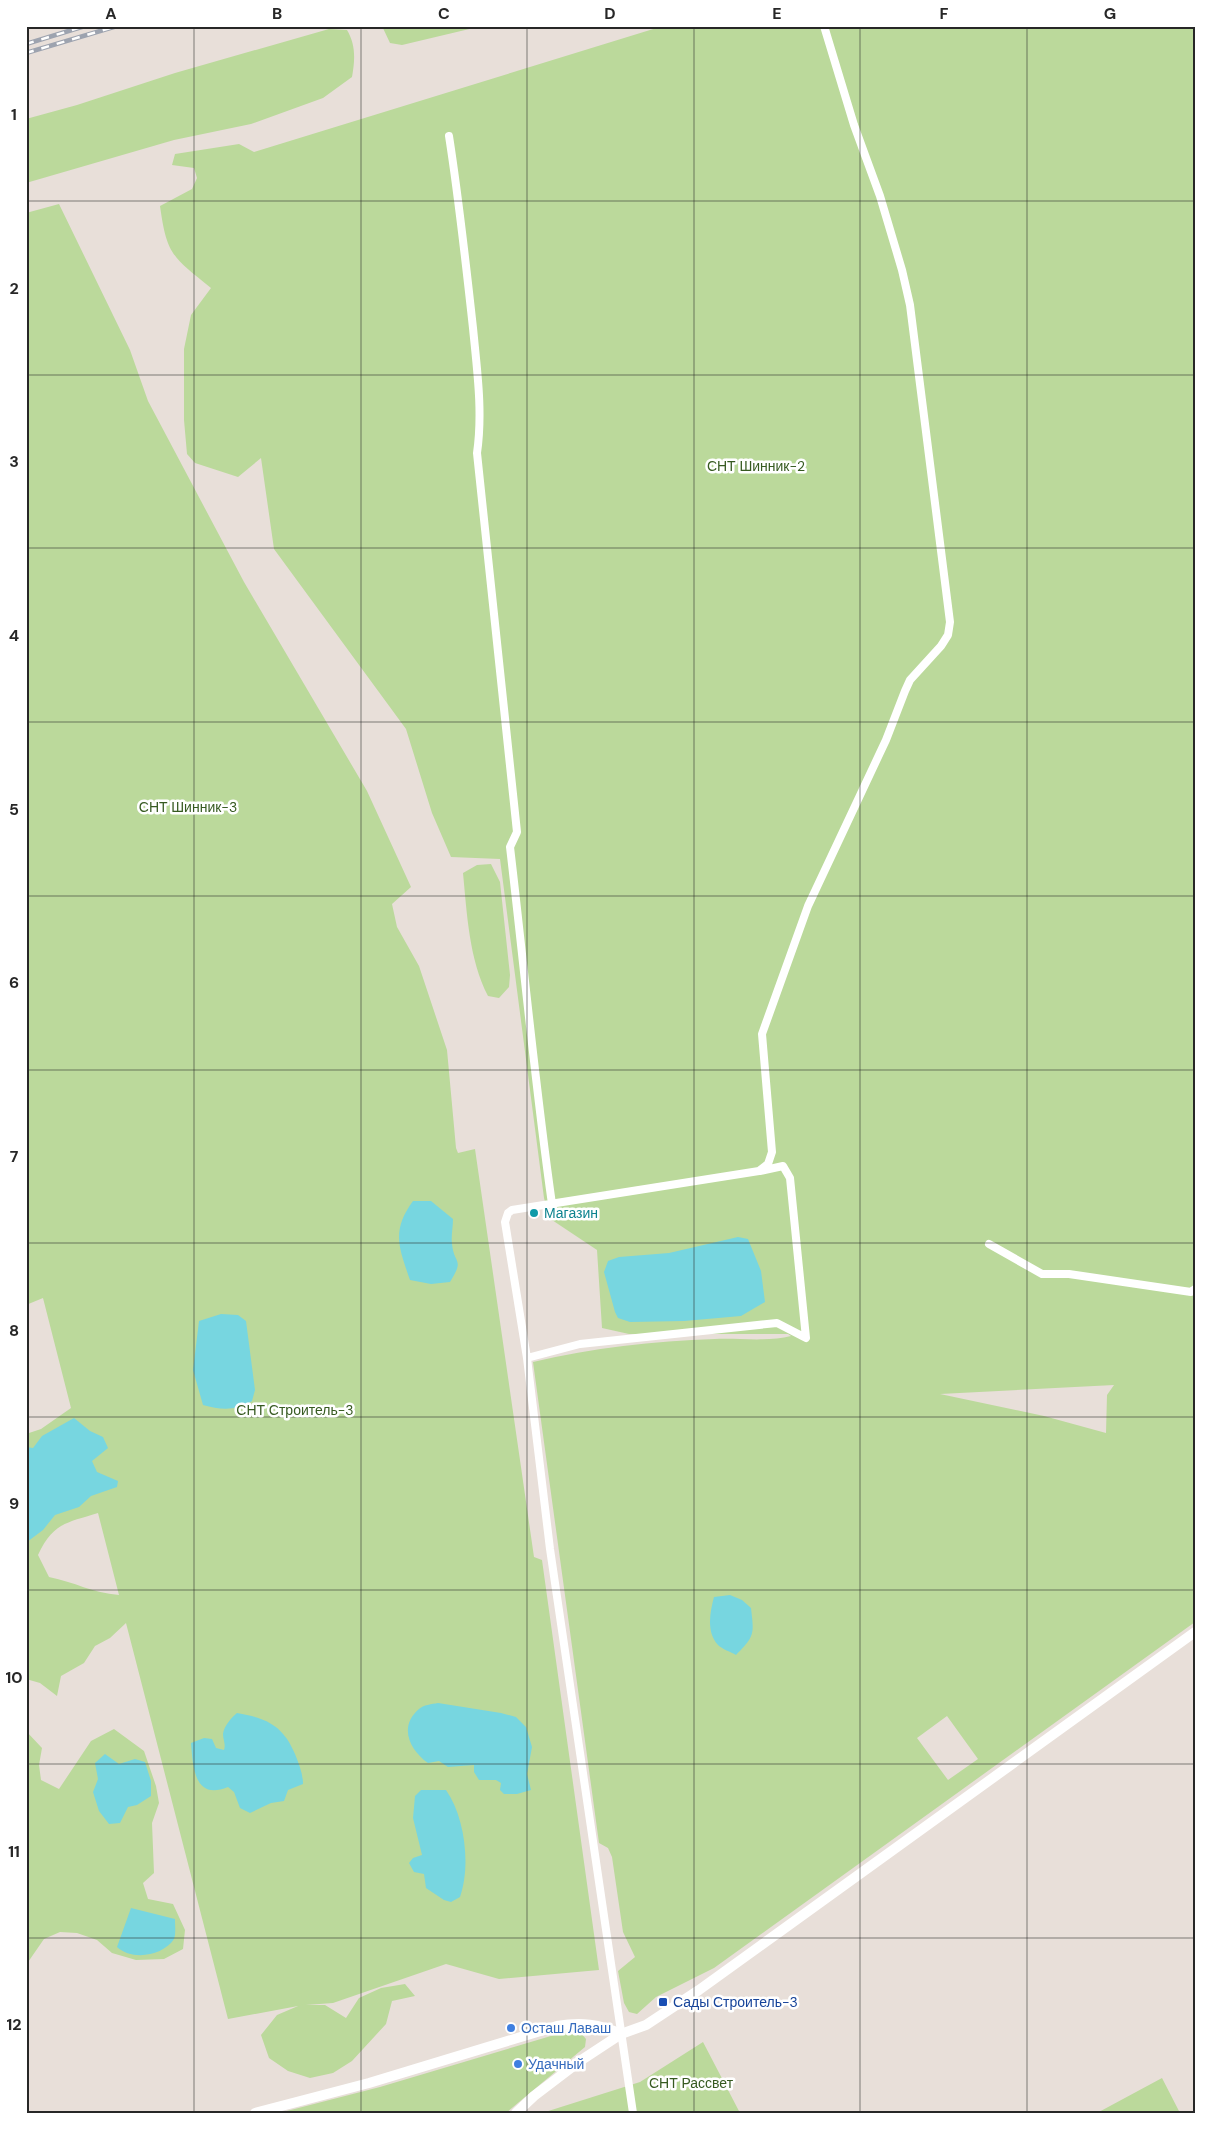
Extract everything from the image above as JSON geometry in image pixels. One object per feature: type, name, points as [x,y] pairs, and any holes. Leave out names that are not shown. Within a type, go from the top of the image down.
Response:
[{"type":"street","points":[[759,1171],[768,1164],[772,1152],[762,1034],[768,1016],[808,906],[886,740],[904,691],[910,680],[941,646],[948,635],[950,622],[910,306],[902,270],[880,196],[854,125],[824,26]]},
{"type":"street","points":[[449,136],[462,220],[477,375],[480,431],[477,453],[516,832],[510,847],[527,994],[533,1071],[552,1204]]},
{"type":"street","points":[[527,1358],[580,1344],[777,1323],[806,1338],[790,1178],[783,1166],[512,1210],[508,1213],[505,1222],[527,1358],[550,1549],[633,2113]]},
{"type":"street","points":[[989,1244],[1042,1274],[1068,1274],[1191,1292],[1195,1288]]},
{"type":"street","points":[[516,2113],[534,2096],[572,2067],[621,2034],[646,2025],[700,1990],[1195,1632]]},
{"type":"street","points":[[255,2113],[369,2083],[557,2026],[585,2023],[607,2027],[621,2034]]},
{"type":"green space","points":[[382,26],[482,26],[402,45],[390,43]]},
{"type":"green space","name":"СНТ Шинник-2","points":[[663,26],[1195,26],[1195,1622],[714,1968],[656,1997],[637,2014],[629,2012],[624,2003],[618,1971],[635,1957],[623,1932],[612,1857],[608,1848],[599,1843],[533,1362],[601,1349],[646,1343],[715,1339],[773,1339],[791,1336],[788,1334],[629,1334],[602,1328],[597,1250],[549,1218],[544,1198],[500,859],[451,857],[432,813],[406,729],[274,549],[261,458],[238,477],[195,463],[187,454],[184,420],[184,349],[191,315],[211,288],[180,262],[169,246],[160,206],[192,189],[197,178],[194,168],[172,165],[175,154],[239,144],[254,152]],"holes":[[[1114,1385],[1107,1395],[1106,1433],[1044,1416],[940,1394]],[[947,1716],[978,1759],[948,1780],[917,1738]]]},
{"type":"green space","points":[[329,29],[347,30],[353,47],[354,65],[352,77],[323,98],[251,124],[174,140],[26,183],[26,119],[77,105],[175,73]]},
{"type":"green space","points":[[59,204],[130,350],[148,401],[244,582],[367,791],[411,887],[392,904],[397,927],[419,966],[447,1050],[456,1148],[458,1153],[475,1149],[534,1557],[542,1560],[599,1970],[499,1979],[446,1964],[333,2003],[306,2005],[325,2005],[346,2018],[359,1998],[381,1988],[405,1984],[415,1996],[392,2001],[386,2024],[352,2061],[333,2073],[310,2078],[288,2071],[269,2058],[261,2035],[277,2015],[298,2006],[228,2019],[126,1623],[110,1638],[95,1646],[84,1663],[61,1676],[57,1696],[40,1683],[26,1679],[26,1434],[41,1429],[71,1408],[43,1298],[26,1305],[26,213]],"holes":[[[98,1513],[119,1595],[100,1592],[49,1577],[38,1555],[49,1536],[69,1522]]]},
{"type":"green space","points":[[491,864],[500,882],[510,975],[509,987],[499,998],[488,996],[477,967],[470,936],[463,873],[477,865]]},
{"type":"green space","points":[[114,1729],[144,1751],[156,1786],[159,1803],[152,1823],[154,1873],[143,1883],[148,1899],[173,1904],[185,1930],[183,1949],[164,1959],[136,1960],[112,1953],[97,1940],[77,1933],[60,1932],[44,1939],[26,1965],[26,1731],[42,1748],[39,1765],[41,1780],[59,1789],[91,1741]]},
{"type":"green space","points":[[571,2030],[580,2032],[586,2039],[585,2047],[506,2113],[279,2113],[380,2087]]},
{"type":"green space","name":"СНТ Рассвет","points":[[703,2042],[740,2113],[542,2113],[640,2082]]},
{"type":"green space","points":[[1162,2078],[1180,2113],[1097,2113]]},
{"type":"water","points":[[413,1201],[431,1201],[453,1219],[452,1244],[458,1265],[450,1282],[431,1284],[410,1280],[400,1249],[399,1231],[406,1212]]},
{"type":"water","points":[[738,1237],[748,1239],[761,1271],[765,1302],[741,1316],[684,1321],[630,1322],[618,1318],[604,1272],[608,1261],[619,1257],[669,1253]]},
{"type":"water","points":[[221,1314],[238,1315],[246,1321],[255,1390],[252,1401],[240,1407],[222,1409],[203,1405],[193,1370],[199,1321]]},
{"type":"water","points":[[74,1418],[90,1431],[103,1437],[108,1448],[92,1461],[97,1472],[118,1481],[117,1487],[91,1496],[79,1507],[55,1515],[43,1530],[27,1542],[26,1447],[33,1448],[42,1436]]},
{"type":"water","points":[[730,1595],[742,1600],[751,1608],[752,1617],[753,1629],[750,1639],[736,1655],[718,1645],[710,1628],[710,1615],[714,1597]]},
{"type":"water","points":[[438,1703],[516,1717],[526,1727],[532,1747],[527,1774],[531,1790],[517,1794],[504,1794],[500,1790],[501,1783],[496,1780],[479,1780],[474,1772],[474,1765],[448,1767],[439,1761],[428,1763],[422,1758],[416,1752],[409,1738],[409,1723],[421,1708]]},
{"type":"water","points":[[237,1713],[257,1717],[272,1725],[285,1736],[295,1754],[303,1780],[303,1784],[288,1790],[284,1801],[271,1803],[250,1813],[240,1808],[234,1792],[228,1787],[217,1790],[202,1786],[193,1762],[191,1743],[204,1738],[212,1739],[216,1748],[224,1750],[224,1731],[228,1722]]},
{"type":"water","points":[[105,1754],[119,1764],[135,1759],[145,1762],[151,1781],[151,1796],[137,1805],[128,1807],[120,1823],[109,1824],[99,1811],[93,1792],[98,1779],[95,1763]]},
{"type":"water","points":[[421,1790],[446,1790],[453,1801],[462,1828],[465,1857],[463,1885],[460,1897],[451,1902],[444,1900],[426,1888],[424,1874],[414,1872],[409,1863],[413,1858],[422,1855],[413,1818],[415,1796]]},
{"type":"water","points":[[131,1908],[175,1919],[174,1939],[169,1945],[147,1955],[131,1954],[117,1947]]},
{"type":"railway","points":[[26,28],[30,26]]},
{"type":"railway","points":[[26,44],[85,26]]},
{"type":"railway","points":[[26,53],[117,26]]},
{"type":"place","name":"Магазин","points":[[534,1213]]},
{"type":"place","name":"Сады Строитель-3","points":[[663,2002]]},
{"type":"place","name":"Осташ Лаваш","points":[[511,2028]]},
{"type":"place","name":"Удачный","points":[[518,2064]]},
{"type":"park label","name":"СНТ Шинник-3","points":[[188,807]]},
{"type":"park label","name":"СНТ Строитель-3","points":[[295,1410]]}]
